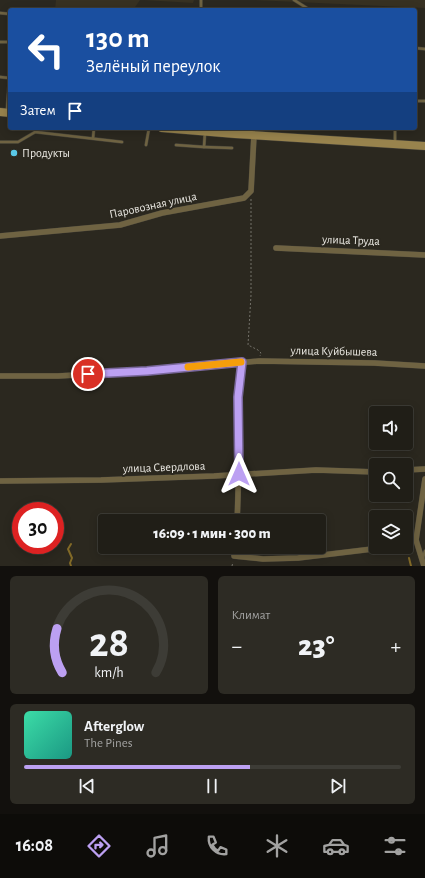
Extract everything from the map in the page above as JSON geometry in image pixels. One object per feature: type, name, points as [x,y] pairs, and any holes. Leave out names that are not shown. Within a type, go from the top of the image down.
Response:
[{"type":"street","points":[[184,130],[425,146]]},
{"type":"street","points":[[252,191],[254,135]]},
{"type":"street","name":"Паровозная улица","points":[[0,236],[120,225],[162,213],[244,198],[252,191]]},
{"type":"street","name":"улица Труда","points":[[276,248],[425,254]]},
{"type":"street","name":"улица Куйбышева","points":[[0,376],[58,376],[132,372],[259,361],[367,363],[425,366]]},
{"type":"street","points":[[237,514],[239,474],[238,397],[242,362]]},
{"type":"street","name":"улица Свердлова","points":[[0,481],[101,480],[316,470],[369,472]]},
{"type":"street","points":[[413,470],[425,470]]},
{"type":"street","points":[[423,563],[416,540],[425,479]]},
{"type":"street","points":[[234,554],[234,556],[263,559],[298,558],[369,549]]},
{"type":"lane","points":[[294,0],[307,8]]},
{"type":"lane","points":[[6,113],[8,90]]},
{"type":"lane","points":[[0,142],[18,142],[38,130]]},
{"type":"lane","points":[[93,138],[94,130]]},
{"type":"lane","points":[[146,145],[149,130]]},
{"type":"lane","points":[[395,130],[395,145]]},
{"type":"lane","points":[[35,132],[122,142]]},
{"type":"lane","points":[[204,147],[205,132]]},
{"type":"lane","points":[[176,145],[232,148]]},
{"type":"lane","points":[[423,563],[425,551]]},
{"type":"path","points":[[252,191],[248,345],[261,353],[259,361]]},
{"type":"shaded area","points":[[56,0],[140,0],[134,8],[55,8]]},
{"type":"shaded area","points":[[144,0],[194,0],[193,3]]},
{"type":"shaded area","points":[[254,0],[425,0],[425,8]]},
{"type":"waterway","points":[[71,544],[68,549],[72,558],[70,563],[71,566]]},
{"type":"waterway","points":[[409,558],[411,566]]},
{"type":"slow traffic","points":[[188,367],[241,362]]},
{"type":"place","name":"Продукты","points":[[14,153]]},
{"type":"route","points":[[88,374],[147,371],[242,362],[238,397],[239,474]]}]
